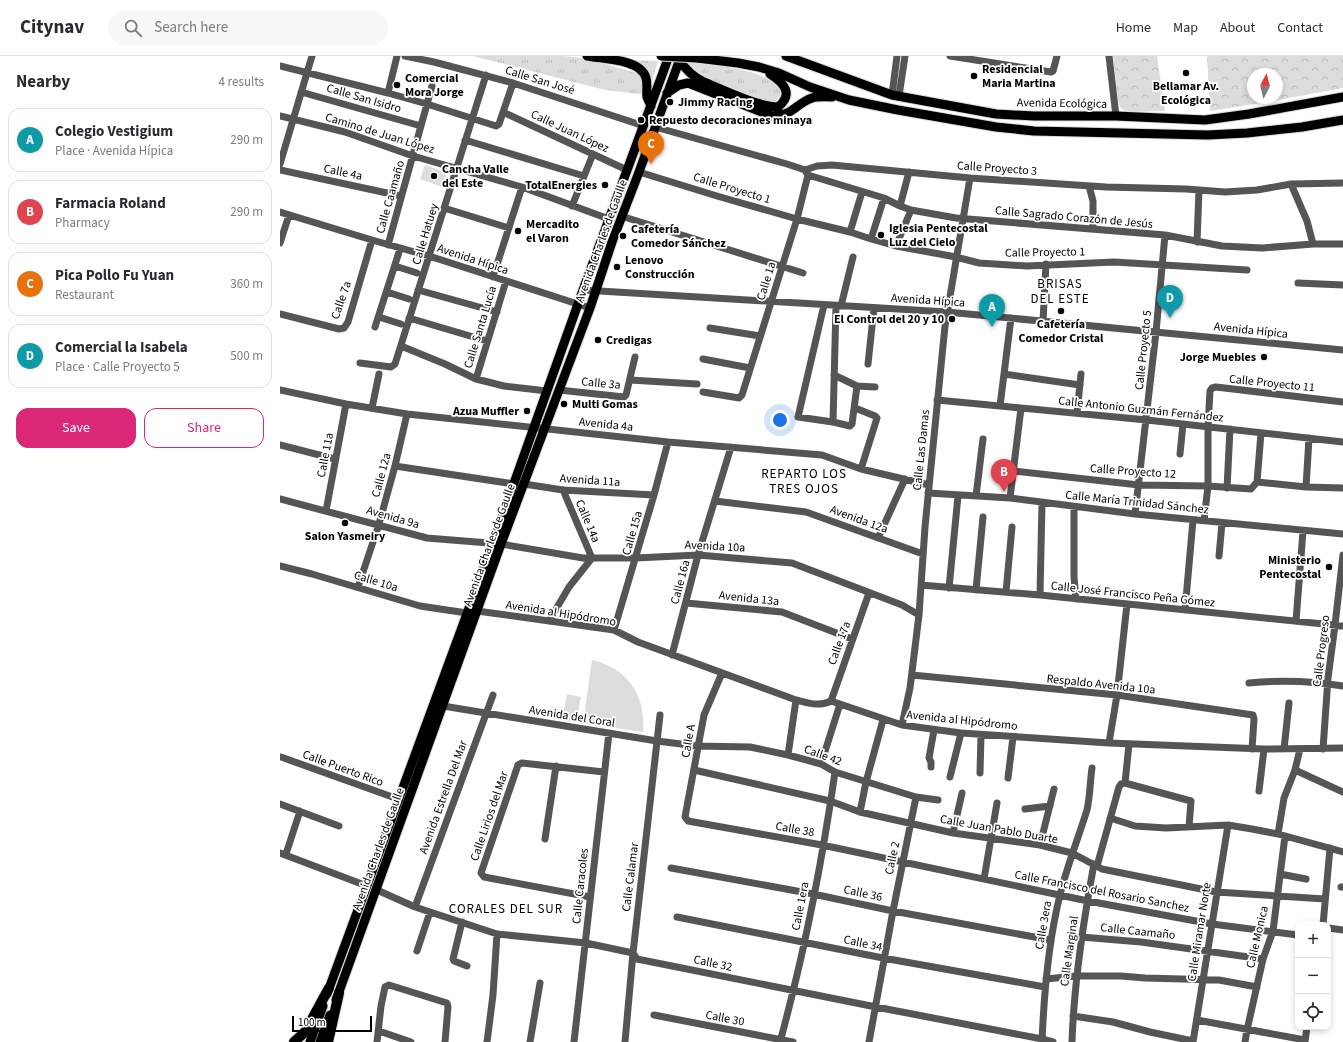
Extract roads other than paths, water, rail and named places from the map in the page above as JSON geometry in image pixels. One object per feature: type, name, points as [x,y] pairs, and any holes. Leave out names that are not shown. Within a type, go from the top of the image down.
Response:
[{"type":"highway","points":[[294,1042],[305,1032],[329,988]]},
{"type":"highway","points":[[328,1042],[339,994]]},
{"type":"main road","points":[[587,56],[627,62],[637,66],[646,77],[647,97],[651,106]]},
{"type":"main road","points":[[660,56],[738,62],[779,73],[810,87],[839,97],[884,108],[996,127],[1034,130],[1208,135],[1294,128],[1343,120]]},
{"type":"main road","name":"Avenida Charles de Gaulle","points":[[320,1042],[377,890],[477,611],[514,484],[669,56]]},
{"type":"main road","name":"Avenida Ecológica","points":[[786,56],[896,95],[996,114],[1041,116],[1116,116],[1206,120],[1249,114],[1343,97]]},
{"type":"main road","points":[[809,56],[823,69]]},
{"type":"main road","points":[[680,58],[695,78],[763,105],[778,107],[786,100],[787,92],[779,80],[759,67]]},
{"type":"main road","name":"Avenida Charles de Gaulle","points":[[310,1042],[467,613],[524,484],[545,429],[680,58]]},
{"type":"main road","points":[[667,93],[679,85],[688,83],[772,116],[790,113],[807,100],[813,98],[839,97]]},
{"type":"street","points":[[280,164],[312,56]]},
{"type":"street","points":[[388,93],[397,56]]},
{"type":"street","name":"Calle San José","points":[[405,56],[486,75],[644,126]]},
{"type":"street","points":[[896,95],[897,56]]},
{"type":"street","points":[[896,95],[905,56]]},
{"type":"street","points":[[950,56],[1051,72],[1055,68],[1057,56]]},
{"type":"street","points":[[1109,56],[1116,116]]},
{"type":"street","points":[[280,66],[388,93],[498,125],[504,112],[513,83]]},
{"type":"street","name":"Calle Hatuey","points":[[360,363],[391,367],[395,364],[471,118],[486,75]]},
{"type":"street","name":"Calle Caamaño","points":[[388,245],[432,86]]},
{"type":"street","name":"Calle San Isidro","points":[[301,92],[421,126]]},
{"type":"street","name":"Calle Juan López","points":[[504,112],[628,170]]},
{"type":"street","name":"Camino de Juan López","points":[[280,116],[345,132],[412,156],[522,187],[609,219]]},
{"type":"street","points":[[655,127],[787,164],[806,173]]},
{"type":"street","points":[[465,140],[584,176]]},
{"type":"street","points":[[572,206],[593,154]]},
{"type":"street","name":"Calle Proyecto 3","points":[[806,173],[817,166],[832,165],[970,178],[1089,186],[1225,192],[1257,190],[1291,184],[1343,183]]},
{"type":"street","name":"Calle 4a","points":[[280,170],[402,196]]},
{"type":"street","name":"Calle Proyecto 1","points":[[639,172],[797,219],[850,232],[896,246],[956,257],[979,264],[1027,266],[1114,262],[1247,270]]},
{"type":"street","points":[[900,206],[909,172]]},
{"type":"street","name":"Calle Sagrado Corazón de Jesús","points":[[806,173],[884,198],[911,210],[938,216],[1164,235],[1222,246],[1262,248],[1313,244],[1343,244]]},
{"type":"street","name":"Calle 1a","points":[[703,392],[739,398],[742,395],[797,219],[806,173]]},
{"type":"street","name":"Calle Las Damas","points":[[902,725],[910,688],[919,615],[928,493],[944,326],[970,178]]},
{"type":"street","points":[[1291,184],[1307,221],[1313,244]]},
{"type":"street","points":[[1089,186],[1093,201],[1093,229]]},
{"type":"street","name":"Calle Santa Lucía","points":[[493,277],[522,187]]},
{"type":"street","points":[[1198,242],[1199,190]]},
{"type":"street","points":[[850,232],[862,192]]},
{"type":"street","points":[[871,239],[884,198]]},
{"type":"street","points":[[444,208],[509,228]]},
{"type":"street","points":[[896,246],[911,210]]},
{"type":"street","name":"Avenida Hípica","points":[[280,212],[400,249],[429,256],[590,308]]},
{"type":"street","points":[[280,243],[289,215]]},
{"type":"street","points":[[622,216],[803,273]]},
{"type":"street","name":"Calle Proyecto 5","points":[[1135,514],[1147,420],[1163,264],[1164,235]]},
{"type":"street","name":"Calle 7a","points":[[280,314],[339,329],[344,328],[348,322],[372,240]]},
{"type":"street","points":[[375,327],[400,249]]},
{"type":"street","points":[[833,422],[834,374],[839,306],[853,257]]},
{"type":"street","points":[[1043,321],[1046,264]]},
{"type":"street","points":[[395,266],[417,273]]},
{"type":"street","name":"Calle Santa Lucía","points":[[476,379],[506,281]]},
{"type":"street","points":[[1298,283],[1343,285]]},
{"type":"street","points":[[418,290],[497,312]]},
{"type":"street","name":"Avenida Hípica","points":[[583,290],[947,312],[1343,350]]},
{"type":"street","points":[[387,292],[409,299]]},
{"type":"street","points":[[824,305],[798,417],[851,425],[855,408],[857,386]]},
{"type":"street","points":[[868,364],[874,308]]},
{"type":"street","points":[[379,317],[401,324]]},
{"type":"street","points":[[409,318],[487,341]]},
{"type":"street","points":[[1000,406],[1011,318]]},
{"type":"street","points":[[710,328],[760,336]]},
{"type":"street","points":[[401,346],[445,364],[476,379],[504,386],[547,391]]},
{"type":"street","name":"Calle 3a","points":[[559,390],[624,397],[626,396],[635,357]]},
{"type":"street","points":[[703,359],[750,368]]},
{"type":"street","points":[[372,408],[379,374]]},
{"type":"street","points":[[834,374],[857,386],[875,387]]},
{"type":"street","points":[[1004,374],[1080,385]]},
{"type":"street","points":[[1077,413],[1081,374]]},
{"type":"street","points":[[630,380],[697,384]]},
{"type":"street","name":"Calle Proyecto 11","points":[[1204,521],[1208,486],[1208,427],[1210,391],[1212,388],[1224,388],[1343,402]]},
{"type":"street","name":"Avenida 4a","points":[[280,390],[346,404],[407,414],[668,442],[822,455],[861,468],[929,485]]},
{"type":"street","name":"Calle Antonio Guzmán Fernández","points":[[937,400],[1147,420],[1343,442]]},
{"type":"street","name":"Calle 11a","points":[[326,510],[346,404]]},
{"type":"street","points":[[855,408],[877,418],[861,468]]},
{"type":"street","points":[[1010,498],[1021,408]]},
{"type":"street","name":"Calle 12a","points":[[358,587],[379,524],[407,414]]},
{"type":"street","points":[[1180,454],[1183,424]]},
{"type":"street","points":[[1227,488],[1230,429]]},
{"type":"street","points":[[1261,433],[1257,482],[1306,487],[1343,488]]},
{"type":"street","points":[[976,496],[983,438]]},
{"type":"street","points":[[1306,487],[1309,438]]},
{"type":"street","name":"Calle 15a","points":[[614,630],[636,558],[668,442]]},
{"type":"street","points":[[280,445],[335,459]]},
{"type":"street","name":"Calle 16a","points":[[672,655],[698,555],[731,447]]},
{"type":"street","points":[[395,466],[514,484]]},
{"type":"street","name":"Calle Proyecto 12","points":[[1014,471],[1139,485],[1208,486],[1250,489],[1257,482]]},
{"type":"street","points":[[878,538],[905,479]]},
{"type":"street","name":"Avenida 11a","points":[[524,484],[563,490],[654,495]]},
{"type":"street","name":"Calle 14a","points":[[549,621],[569,587],[592,558],[563,490]]},
{"type":"street","name":"Calle María Trinidad Sánchez","points":[[928,493],[1010,498],[1135,514],[1343,534]]},
{"type":"street","points":[[949,588],[958,496]]},
{"type":"street","name":"Avenida 9a","points":[[280,499],[379,524],[427,538],[497,544]]},
{"type":"street","name":"Avenida 12a","points":[[715,501],[806,512],[923,554]]},
{"type":"street","points":[[1040,595],[1042,503]]},
{"type":"street","points":[[1074,507],[1074,576],[1076,599]]},
{"type":"street","points":[[976,590],[983,517]]},
{"type":"street","points":[[1185,610],[1193,520]]},
{"type":"street","points":[[1219,556],[1222,523]]},
{"type":"street","points":[[1006,592],[1012,527]]},
{"type":"street","points":[[1296,621],[1303,531]]},
{"type":"street","name":"Avenida 10a","points":[[497,544],[583,558],[636,558],[698,555],[792,563],[902,606],[919,615]]},
{"type":"street","name":"Calle Progreso","points":[[1324,748],[1328,678],[1339,626],[1343,555]]},
{"type":"street","name":"Calle 10a","points":[[280,566],[358,587],[420,606],[467,613]]},
{"type":"street","name":"Calle José Francisco Peña Gómez","points":[[921,585],[1040,595],[1339,626]]},
{"type":"street","name":"Calle 17a","points":[[830,701],[869,593]]},
{"type":"street","name":"Avenida 13a","points":[[686,603],[782,612],[852,639]]},
{"type":"street","points":[[1109,744],[1117,695],[1127,604]]},
{"type":"street","name":"Avenida al Hipódromo","points":[[477,611],[614,630],[638,642],[796,700],[817,705],[823,705],[830,701],[883,720],[902,725],[961,734],[1109,744],[1252,749],[1343,748]]},
{"type":"street","name":"Calle A","points":[[685,817],[697,746],[704,715],[722,673]]},
{"type":"street","name":"Respaldo Avenida 10a","points":[[912,675],[1117,695],[1252,715],[1254,719],[1252,749]]},
{"type":"street","points":[[1250,683],[1328,683],[1343,686]]},
{"type":"street","name":"Avenida Estrella Del Mar","points":[[415,907],[493,696]]},
{"type":"street","points":[[788,755],[796,700]]},
{"type":"street","points":[[1284,749],[1289,703]]},
{"type":"street","points":[[821,764],[840,704]]},
{"type":"street","name":"Avenida del Coral","points":[[443,706],[657,741],[697,746]]},
{"type":"street","name":"Calle Calamar","points":[[625,1042],[633,953],[660,715]]},
{"type":"street","points":[[860,812],[866,782],[883,720]]},
{"type":"street","points":[[931,767],[929,758],[934,730]]},
{"type":"street","name":"Calle Caracoles","points":[[574,1042],[609,733]]},
{"type":"street","points":[[950,776],[961,734]]},
{"type":"street","points":[[980,773],[981,735]]},
{"type":"street","points":[[1008,778],[1013,737]]},
{"type":"street","name":"Calle Marginal","points":[[1072,1042],[1076,976],[1081,937],[1088,901],[1096,865],[1110,818],[1123,784],[1130,744]]},
{"type":"street","name":"Calle 42","points":[[697,746],[750,748],[788,755],[821,764],[835,772],[866,782],[916,797],[938,800]]},
{"type":"street","points":[[1259,791],[1264,749]]},
{"type":"street","name":"Calle Monica","points":[[1245,1042],[1246,1030],[1263,959],[1272,932],[1280,874],[1284,798],[1295,770],[1300,749]]},
{"type":"street","name":"Calle Puerto Rico","points":[[282,757],[398,799]]},
{"type":"street","name":"Calle Lirios del Mar","points":[[590,897],[484,877],[481,873],[518,765],[522,763],[604,772]]},
{"type":"street","points":[[545,839],[556,766]]},
{"type":"street","name":"Calle 3era","points":[[1042,1040],[1045,987],[1051,940],[1060,894],[1087,809],[1092,768]]},
{"type":"street","name":"Calle Juan Pablo Duarte","points":[[694,770],[830,801],[860,812],[953,833],[1040,845],[1072,853],[1102,869],[1216,892],[1325,899]]},
{"type":"street","points":[[1295,770],[1343,792]]},
{"type":"street","name":"Calle 1era","points":[[780,1041],[804,942],[835,772]]},
{"type":"street","points":[[1123,784],[1191,801],[1189,827]]},
{"type":"street","points":[[1040,845],[1054,789]]},
{"type":"street","points":[[953,833],[962,793]]},
{"type":"street","name":"Calle 2","points":[[869,1042],[902,863],[916,797]]},
{"type":"street","points":[[984,879],[997,803]]},
{"type":"street","points":[[280,804],[339,826]]},
{"type":"street","points":[[1026,809],[1050,806]]},
{"type":"street","points":[[300,811],[283,853],[367,886]]},
{"type":"street","name":"Calle 38","points":[[685,817],[688,821],[822,845],[902,863]]},
{"type":"street","points":[[1110,818],[1135,826],[1166,828],[1228,825],[1282,835],[1343,852]]},
{"type":"street","name":"Calle Miramar Norte","points":[[1193,1042],[1228,825]]},
{"type":"street","points":[[1323,922],[1330,848]]},
{"type":"street","name":"Calle Francisco del Rosario Sanchez","points":[[902,863],[1060,894],[1088,901],[1212,924],[1295,935]]},
{"type":"street","name":"Calle 36","points":[[671,868],[1051,940]]},
{"type":"street","points":[[1280,874],[1306,879]]},
{"type":"street","name":"Calle 32","points":[[377,890],[415,907],[497,934],[586,943],[633,953],[637,959],[1053,1042]]},
{"type":"street","points":[[418,951],[430,912]]},
{"type":"street","name":"Calle 34","points":[[677,917],[884,958],[1045,987]]},
{"type":"street","points":[[462,922],[453,959],[454,961],[467,966]]},
{"type":"street","points":[[1331,928],[1343,930]]},
{"type":"street","points":[[487,1042],[493,995],[497,934]]},
{"type":"street","name":"Calle Caamaño","points":[[1081,937],[1208,950],[1263,959]]},
{"type":"street","points":[[1046,979],[1076,976],[1203,979],[1220,980],[1257,987]]},
{"type":"street","points":[[530,1042],[540,983]]},
{"type":"street","points":[[377,1042],[381,1006],[387,985],[447,1003],[448,1007],[445,1042]]},
{"type":"street","name":"Calle 30","points":[[654,1015],[780,1041],[792,1042]]},
{"type":"street","points":[[1073,1016],[1113,1022],[1193,1042]]},
{"type":"street","points":[[1197,1020],[1305,1041],[1307,1030]]},
{"type":"street","points":[[379,1030],[411,1042]]},
{"type":"place","name":"Bellamar Av. Ecológica","points":[[1186,73]]},
{"type":"place","name":"Residencial Maria Martina","points":[[974,76]]},
{"type":"place","name":"Comercial Mora Jorge","points":[[397,85]]},
{"type":"place","name":"Jimmy Racing","points":[[670,102]]},
{"type":"place","name":"Repuesto decoraciones minaya","points":[[641,120]]},
{"type":"place","name":"Pica Pollo Fu Yuan","points":[[651,164]]},
{"type":"place","name":"Cancha Valle del Este","points":[[434,176]]},
{"type":"place","name":"TotalEnergies","points":[[605,185]]},
{"type":"place","name":"Mercadito el Varon","points":[[518,231]]},
{"type":"place","name":"Iglesia Pentecostal Luz del Cielo","points":[[881,235]]},
{"type":"place","name":"Cafetería Comedor Sánchez","points":[[623,236]]},
{"type":"place","name":"Lenovo Construcción","points":[[617,267]]},
{"type":"place","name":"Cafetería Comedor Cristal","points":[[1061,311]]},
{"type":"place","name":"Comercial la Isabela","points":[[1170,318]]},
{"type":"place","name":"El Control del 20 y 10","points":[[952,319]]},
{"type":"place","name":"Colegio Vestigium","points":[[992,327]]},
{"type":"place","name":"Credigas","points":[[598,340]]},
{"type":"place","name":"Jorge Muebles","points":[[1264,357]]},
{"type":"place","name":"Multi Gomas","points":[[564,404]]},
{"type":"place","name":"Azua Muffler","points":[[527,411]]},
{"type":"place","name":"Farmacia Roland","points":[[1004,492]]},
{"type":"place","name":"Salon Yasmeiry","points":[[345,523]]},
{"type":"place","name":"Ministerio Pentecostal","points":[[1329,567]]},
{"type":"district","name":"BRISAS DEL ESTE","points":[[1060,290]]},
{"type":"district","name":"REPARTO LOS TRES OJOS","points":[[804,480]]},
{"type":"district","name":"CORALES DEL SUR","points":[[506,908]]}]
